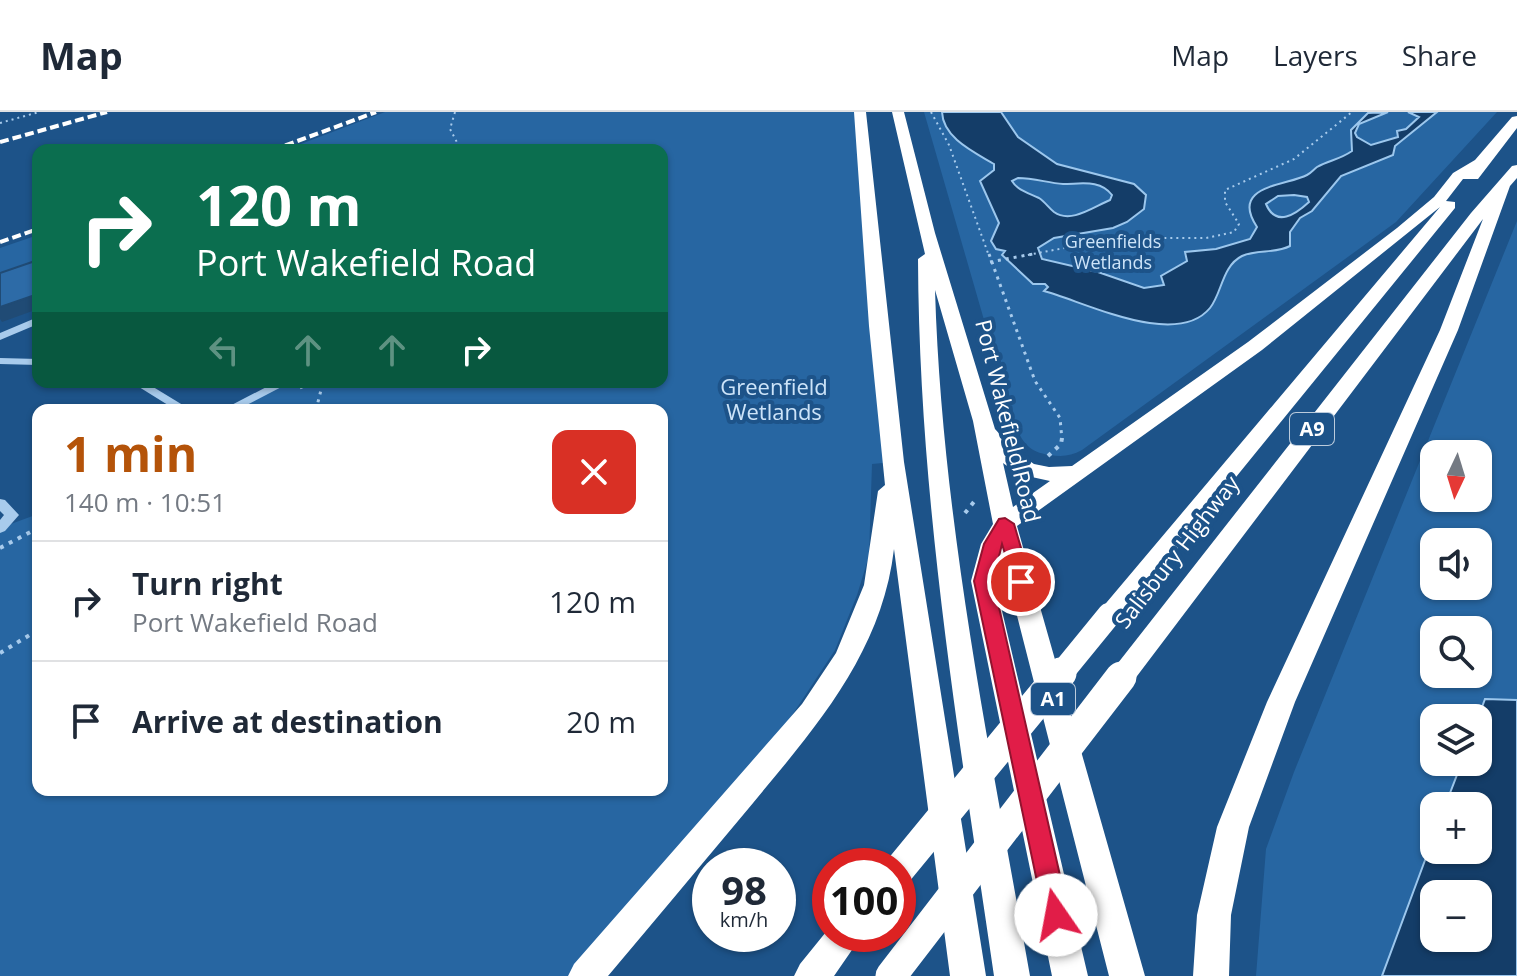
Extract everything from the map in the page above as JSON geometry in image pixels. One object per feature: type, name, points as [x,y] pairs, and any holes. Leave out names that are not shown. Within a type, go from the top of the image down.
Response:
[{"type":"highway","points":[[860,112],[893,462],[968,976]]},
{"type":"highway","name":"Port Wakefield Road","points":[[898,112],[927,233],[983,421],[1005,524],[1127,976]]},
{"type":"highway","name":"Salisbury Highway","points":[[916,849],[1406,260],[1517,120]]},
{"type":"highway","points":[[1070,976],[983,581],[993,544],[1005,524],[1255,346],[1403,231],[1439,200],[1458,176],[1480,163]]},
{"type":"highway","points":[[1211,976],[1214,915],[1233,827],[1281,702],[1449,330],[1511,176]]},
{"type":"highway","name":"Salisbury Highway","points":[[891,976],[1511,176]]},
{"type":"highway","points":[[927,233],[926,336],[944,547],[1012,976]]},
{"type":"highway","points":[[983,421],[1005,456],[1019,467],[1046,474],[1079,472]]},
{"type":"highway","points":[[586,976],[812,712],[848,656],[877,585],[893,462]]},
{"type":"highway","points":[[812,976],[831,952]]},
{"type":"street","points":[[0,337],[32,323]]},
{"type":"street","points":[[0,361],[32,362]]},
{"type":"street","points":[[147,388],[175,404]]},
{"type":"street","points":[[240,404],[273,388]]},
{"type":"street","points":[[0,503],[12,515],[0,528]]},
{"type":"path","points":[[0,123],[39,112]]},
{"type":"path","points":[[455,112],[450,129],[458,144]]},
{"type":"path","points":[[931,112],[949,145],[1035,381],[1060,418],[1063,432],[1061,444],[1044,460]]},
{"type":"path","points":[[990,262],[1118,238],[1195,239],[1234,232],[1239,224],[1225,202],[1225,190],[1268,176],[1314,148],[1352,112]]},
{"type":"path","points":[[0,548],[32,531]]},
{"type":"path","points":[[0,653],[32,634]]},
{"type":"green space","name":"Greenfield Wetlands","points":[[385,112],[860,112],[893,462],[872,464],[869,556],[857,595],[835,650],[779,735],[571,976],[0,976],[0,528],[32,516],[32,796],[668,796],[668,404],[240,404],[273,388],[668,388],[668,144],[301,144]]},
{"type":"green space","name":"Greenfields Wetlands","points":[[924,112],[1497,112],[1396,222],[1082,450],[1059,456],[1032,449],[1018,430]]},
{"type":"green space","points":[[1517,221],[1517,700],[1485,699],[1483,704],[1420,704],[1420,776],[1457,776],[1450,792],[1420,792],[1420,864],[1424,864],[1382,976],[1256,976],[1266,849],[1420,461],[1420,512],[1492,512],[1492,440],[1428,440]]},
{"type":"green space","points":[[32,237],[32,266],[0,277],[0,248]]},
{"type":"shaded area","points":[[942,112],[1001,112],[1018,137],[1057,164],[1134,184],[1146,195],[1144,209],[1127,222],[1113,228],[1054,238],[1038,248],[1042,259],[1098,272],[1144,288],[1164,285],[1161,276],[1187,261],[1185,252],[1216,249],[1250,239],[1257,227],[1250,213],[1250,203],[1255,195],[1307,175],[1352,151],[1351,130],[1368,113],[1388,112],[1359,124],[1355,133],[1357,137],[1371,145],[1398,137],[1397,131],[1406,129],[1419,117],[1408,112],[1437,112],[1395,146],[1393,155],[1341,176],[1312,211],[1300,218],[1290,232],[1290,246],[1248,254],[1235,260],[1210,308],[1195,319],[1175,324],[1153,324],[1130,319],[1044,291],[1048,287],[1045,284],[1033,284],[1002,255],[1005,251],[996,249],[991,241],[999,223],[980,181],[994,170],[994,164],[954,137]],"holes":[[[1018,178],[1063,184],[1096,184],[1112,195],[1110,200],[1082,213],[1061,215],[1039,198],[1017,187],[1012,181]],[[1278,196],[1307,197],[1309,202],[1286,216],[1275,216],[1266,204]]]},
{"type":"shaded area","points":[[1485,699],[1517,700],[1517,976],[1382,976],[1424,864],[1492,864],[1492,792],[1450,792],[1457,776],[1492,776],[1492,704],[1483,704]]},
{"type":"building","points":[[32,262],[32,296],[0,307],[0,273]]},
{"type":"railway","points":[[0,142],[107,112]]},
{"type":"railway","points":[[289,144],[376,112]]},
{"type":"railway","points":[[0,242],[32,231]]},
{"type":"route","points":[[1021,582],[1005,524],[993,544],[983,581],[1056,915]]}]
